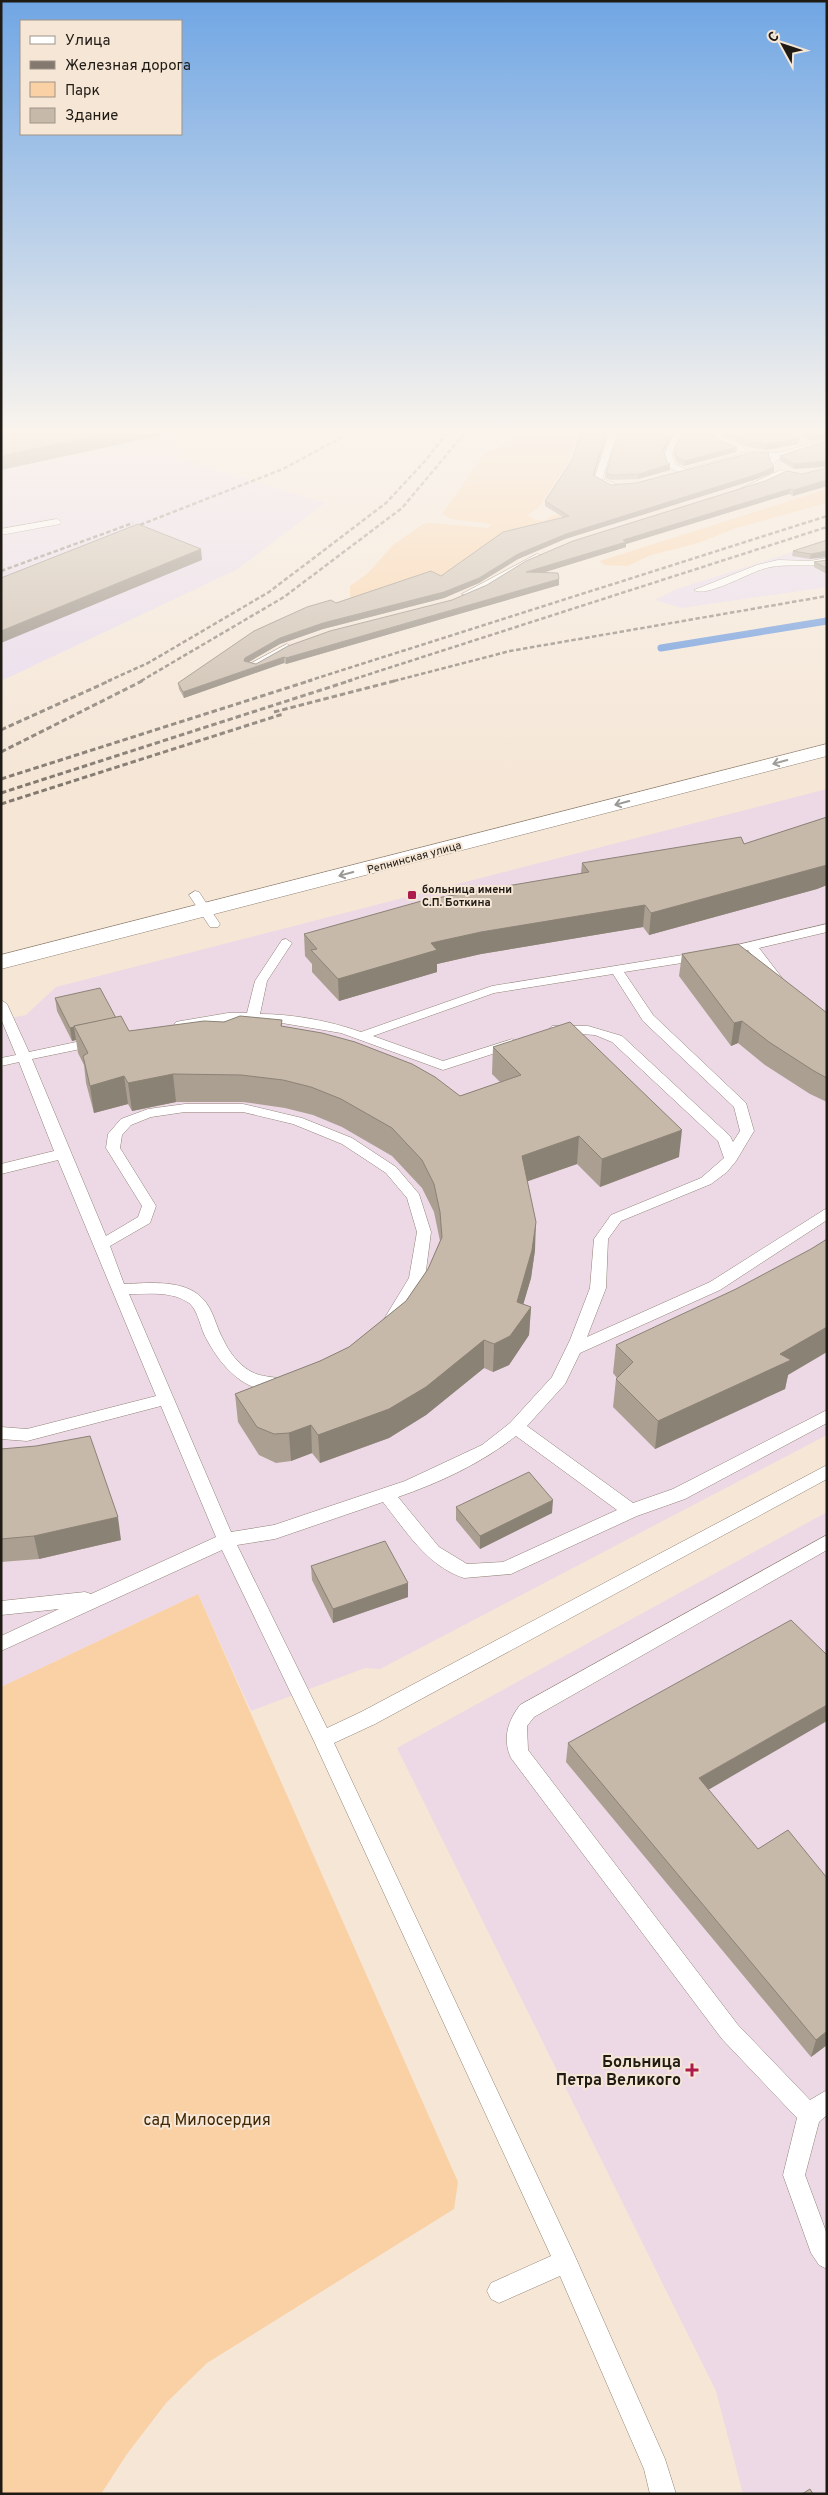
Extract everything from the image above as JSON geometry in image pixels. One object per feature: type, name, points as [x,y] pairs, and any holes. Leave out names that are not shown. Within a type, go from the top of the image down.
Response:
[{"type":"street","name":"Репнинская улица","points":[[1,962],[827,750]]},
{"type":"street","name":"Репнинская улица","points":[[1,978],[205,910],[827,768]]},
{"type":"lane","points":[[457,598],[483,587],[522,563],[546,553]]},
{"type":"lane","points":[[699,590],[741,576],[757,568],[778,563],[810,564],[827,561]]},
{"type":"lane","points":[[251,666],[292,645]]},
{"type":"lane","points":[[361,1036],[492,990],[617,971],[752,947],[827,928]]},
{"type":"lane","points":[[253,1018],[261,981],[286,943]]},
{"type":"lane","points":[[752,947],[792,996]]},
{"type":"lane","points":[[1,1644],[226,1540],[275,1532],[411,1486],[488,1449],[516,1427],[559,1380],[578,1340],[598,1288],[601,1239],[616,1218],[706,1181],[722,1169],[747,1131],[741,1106],[648,1018],[617,971]]},
{"type":"lane","points":[[1,1004],[25,1057],[62,1154],[102,1244],[111,1270],[121,1289],[226,1540],[323,1739],[566,2262],[656,2468],[663,2494]]},
{"type":"lane","points":[[166,1028],[228,1017],[276,1018],[344,1030],[443,1066],[523,1039]]},
{"type":"lane","points":[[540,1033],[549,1030],[584,1028],[603,1032],[617,1040],[725,1139],[731,1158]]},
{"type":"lane","points":[[1,1062],[111,1039]]},
{"type":"lane","points":[[102,1244],[146,1220],[149,1206],[113,1148],[115,1134],[126,1122],[148,1113],[185,1108],[243,1108],[297,1121],[347,1141],[391,1170],[414,1197],[424,1232],[417,1278],[389,1324],[374,1336]]},
{"type":"lane","points":[[1,1169],[62,1154]]},
{"type":"lane","points":[[572,1350],[715,1286],[827,1213]]},
{"type":"lane","points":[[121,1289],[176,1290],[198,1301],[218,1350],[240,1374],[268,1385],[295,1383]]},
{"type":"lane","points":[[1,1433],[27,1435],[167,1398]]},
{"type":"lane","points":[[386,1494],[433,1552],[464,1571],[505,1569],[631,1511],[679,1494],[827,1416]]},
{"type":"lane","points":[[516,1427],[631,1511]]},
{"type":"lane","points":[[323,1739],[368,1718],[827,1471]]},
{"type":"lane","points":[[809,2115],[730,2032],[518,1752],[517,1724],[527,1711],[827,1542]]},
{"type":"lane","points":[[1,1608],[102,1597]]},
{"type":"lane","points":[[827,2101],[809,2115],[794,2175],[819,2244],[827,2256]]},
{"type":"lane","points":[[498,2291],[566,2262]]},
{"type":"shaded area","points":[[1,550],[262,550],[238,569],[1,681]]},
{"type":"shaded area","points":[[798,550],[827,550],[827,587],[682,608],[655,600],[677,589]]},
{"type":"shaded area","points":[[827,789],[827,1435],[380,1669],[365,1668],[251,1711],[198,1594],[1,1687],[1,1020],[26,1015],[56,987]]},
{"type":"shaded area","name":"Больница Петра Великого","points":[[827,1512],[827,2494],[743,2494],[716,2391],[397,1748]]},
{"type":"green space","points":[[388,550],[511,550],[444,578],[359,598],[350,597],[350,586],[368,573]]},
{"type":"green space","points":[[633,550],[669,550],[651,555],[628,566],[604,565],[600,561]]},
{"type":"green space","name":"сад Милосердия","points":[[198,1594],[458,2182],[454,2209],[207,2363],[166,2403],[127,2454],[101,2494],[1,2494],[1,1687]]},
{"type":"building","points":[[71,550],[198,550],[1,631],[1,578]]},
{"type":"building","points":[[477,550],[527,550],[479,578],[444,592],[323,623],[280,638],[245,658],[244,661],[256,664],[288,646],[330,631],[452,600],[487,585],[526,561],[551,550],[598,550],[526,572],[558,573],[559,579],[286,658],[284,657],[183,692],[178,683],[254,631],[307,607],[331,600],[336,603],[431,571],[441,576]]},
{"type":"building","points":[[795,550],[827,550],[811,554],[793,551]]},
{"type":"building","points":[[827,560],[827,568],[814,562]]},
{"type":"building","points":[[827,817],[827,865],[651,913],[645,905],[481,932],[431,943],[437,950],[338,979],[311,950],[317,949],[304,934],[425,900],[589,872],[582,863],[741,837],[744,844]]},
{"type":"building","points":[[738,944],[827,1013],[827,1078],[769,1042],[742,1021],[734,1023],[682,954]]},
{"type":"building","points":[[100,988],[116,1018],[70,1028],[55,998]]},
{"type":"building","points":[[121,1016],[129,1031],[204,1021],[224,1022],[240,1016],[282,1020],[281,1026],[322,1033],[355,1042],[412,1064],[435,1077],[460,1096],[521,1075],[493,1047],[570,1022],[682,1130],[602,1159],[579,1136],[522,1156],[536,1222],[532,1250],[517,1302],[531,1307],[510,1336],[494,1344],[484,1340],[426,1387],[389,1409],[318,1435],[311,1425],[289,1433],[274,1434],[257,1427],[235,1394],[320,1361],[349,1347],[406,1301],[428,1269],[442,1237],[440,1212],[434,1184],[422,1160],[392,1128],[341,1099],[311,1087],[283,1080],[241,1075],[173,1074],[128,1083],[124,1076],[90,1086],[83,1056],[88,1053],[74,1026]]},
{"type":"building","points":[[827,1239],[827,1327],[780,1354],[791,1360],[658,1421],[616,1379],[633,1362],[616,1345],[736,1289]]},
{"type":"building","points":[[90,1436],[118,1517],[34,1536],[1,1539],[1,1449],[36,1446]]},
{"type":"building","points":[[529,1472],[553,1500],[480,1536],[456,1507]]},
{"type":"building","points":[[385,1541],[408,1583],[333,1609],[311,1566]]},
{"type":"building","points":[[791,1620],[827,1655],[827,1705],[699,1778],[758,1849],[788,1830],[827,1878],[827,2031],[816,2040],[568,1743]]},
{"type":"building","points":[[810,2489],[813,2494],[802,2494]]},
{"type":"waterway","points":[[661,648],[827,621]]},
{"type":"railway","points":[[1,571],[58,550]]},
{"type":"railway","points":[[108,681],[148,663],[269,592],[324,550]]},
{"type":"railway","points":[[141,681],[284,597],[346,550]]},
{"type":"railway","points":[[308,681],[719,550]]},
{"type":"railway","points":[[348,681],[754,550]]},
{"type":"railway","points":[[394,681],[510,651],[827,596]]},
{"type":"railway","points":[[1,730],[111,680]]},
{"type":"railway","points":[[1,752],[144,680]]},
{"type":"railway","points":[[1,779],[312,680]]},
{"type":"railway","points":[[1,793],[352,680]]},
{"type":"railway","points":[[274,712],[398,680]]},
{"type":"railway","points":[[1,804],[283,714]]},
{"type":"place","name":"больница имени С.П. Боткина","points":[[412,895]]},
{"type":"place","name":"Больница Петра Великого","points":[[692,2070]]}]
